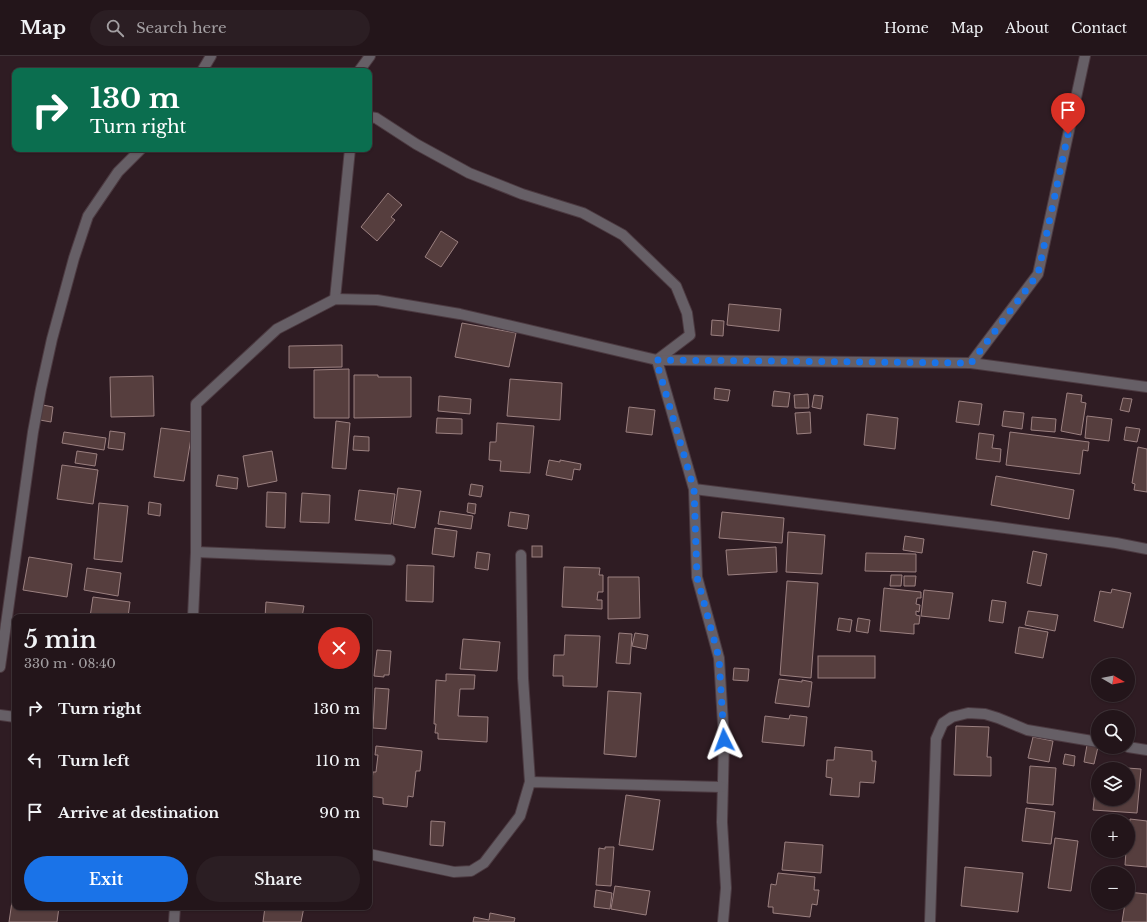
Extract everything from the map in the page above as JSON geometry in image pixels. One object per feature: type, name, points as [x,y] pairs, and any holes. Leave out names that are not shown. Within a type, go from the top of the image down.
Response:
[{"type":"street","points":[[204,68],[211,56]]},
{"type":"street","points":[[361,68],[370,56]]},
{"type":"street","points":[[971,363],[1038,274],[1085,56]]},
{"type":"street","points":[[372,117],[376,118],[416,144],[469,173],[522,194],[584,213],[624,234],[676,286],[687,313],[690,335],[656,360]]},
{"type":"street","points":[[0,662],[39,396],[52,339],[74,258],[88,216],[118,172],[139,152]]},
{"type":"street","points":[[336,299],[350,152]]},
{"type":"street","points":[[193,614],[196,552],[196,404],[277,329],[336,299],[377,300],[460,314],[656,360],[971,363],[1147,387]]},
{"type":"street","points":[[656,360],[694,489],[697,577],[719,658],[724,740],[722,822],[726,888],[723,922]]},
{"type":"street","points":[[694,489],[990,526],[1147,549]]},
{"type":"street","points":[[196,552],[390,560]]},
{"type":"street","points":[[372,855],[454,872],[471,871],[484,864],[520,816],[530,782],[523,678],[521,554]]},
{"type":"street","points":[[930,922],[936,739],[944,723],[952,716],[968,713],[985,714],[1027,730],[1091,741]]},
{"type":"street","points":[[0,715],[12,717]]},
{"type":"street","points":[[1135,748],[1147,750]]},
{"type":"street","points":[[530,782],[722,787]]},
{"type":"street","points":[[174,922],[175,910]]},
{"type":"building","points":[[388,193],[402,205],[391,217],[395,220],[377,241],[361,227]]},
{"type":"building","points":[[441,231],[458,242],[441,267],[425,257]]},
{"type":"building","points":[[729,304],[781,309],[779,331],[727,325]]},
{"type":"building","points":[[712,320],[724,321],[723,336],[711,335]]},
{"type":"building","points":[[462,323],[516,333],[509,367],[455,357]]},
{"type":"building","points":[[342,345],[342,367],[289,368],[289,346]]},
{"type":"building","points":[[349,369],[349,418],[314,418],[314,370]]},
{"type":"building","points":[[354,375],[411,377],[411,417],[354,418]]},
{"type":"building","points":[[153,376],[154,416],[111,417],[110,377]]},
{"type":"building","points":[[510,379],[562,383],[560,420],[507,416]]},
{"type":"building","points":[[715,388],[730,390],[728,401],[714,399]]},
{"type":"building","points":[[774,391],[790,393],[788,407],[772,406]]},
{"type":"building","points":[[1067,393],[1082,395],[1081,402],[1086,403],[1081,435],[1061,431]]},
{"type":"building","points":[[808,394],[809,408],[795,408],[794,395]]},
{"type":"building","points":[[814,395],[823,396],[821,409],[812,407]]},
{"type":"building","points":[[439,396],[471,399],[470,414],[438,411]]},
{"type":"building","points":[[1123,398],[1132,399],[1129,412],[1120,410]]},
{"type":"building","points":[[959,401],[982,404],[979,425],[956,422]]},
{"type":"building","points":[[43,405],[53,407],[51,422],[40,420]]},
{"type":"building","points":[[629,407],[655,410],[652,435],[626,432]]},
{"type":"building","points":[[1004,411],[1024,413],[1022,429],[1002,426]]},
{"type":"building","points":[[810,412],[811,433],[797,434],[795,413]]},
{"type":"building","points":[[867,414],[898,418],[895,449],[864,445]]},
{"type":"building","points":[[1087,416],[1112,419],[1109,441],[1085,438]]},
{"type":"building","points":[[1032,417],[1056,419],[1055,432],[1031,430]]},
{"type":"building","points":[[437,418],[462,419],[462,434],[436,433]]},
{"type":"building","points":[[336,421],[350,423],[346,469],[332,468]]},
{"type":"building","points":[[497,423],[534,426],[530,473],[500,471],[501,461],[489,460],[490,442],[496,442]]},
{"type":"building","points":[[1126,427],[1140,429],[1137,442],[1124,440]]},
{"type":"building","points":[[161,428],[192,432],[184,481],[154,477]]},
{"type":"building","points":[[110,431],[125,433],[123,450],[108,448]]},
{"type":"building","points":[[64,432],[106,438],[104,450],[62,443]]},
{"type":"building","points":[[1010,432],[1089,442],[1088,451],[1083,450],[1080,474],[1006,465]]},
{"type":"building","points":[[979,433],[994,435],[992,448],[1001,449],[1000,462],[976,459]]},
{"type":"building","points":[[354,436],[369,437],[369,451],[353,450]]},
{"type":"building","points":[[1138,447],[1147,449],[1147,492],[1134,490],[1135,484],[1132,483]]},
{"type":"building","points":[[77,451],[97,454],[95,466],[75,463]]},
{"type":"building","points":[[272,451],[277,481],[248,487],[243,456]]},
{"type":"building","points":[[549,460],[560,462],[560,460],[581,464],[580,470],[574,469],[572,480],[546,475]]},
{"type":"building","points":[[62,465],[98,470],[93,504],[57,499]]},
{"type":"building","points":[[218,475],[238,478],[237,489],[216,486]]},
{"type":"building","points":[[996,476],[1074,490],[1069,519],[991,505]]},
{"type":"building","points":[[471,484],[483,486],[481,497],[469,495]]},
{"type":"building","points":[[398,488],[421,491],[415,528],[393,524]]},
{"type":"building","points":[[359,490],[395,494],[391,524],[355,520]]},
{"type":"building","points":[[267,492],[286,493],[285,528],[266,527]]},
{"type":"building","points":[[302,493],[330,495],[329,523],[300,522]]},
{"type":"building","points":[[149,502],[161,504],[160,516],[148,514]]},
{"type":"building","points":[[99,503],[128,506],[122,562],[94,559]]},
{"type":"building","points":[[468,503],[476,504],[475,514],[467,512]]},
{"type":"building","points":[[440,511],[473,516],[471,529],[438,524]]},
{"type":"building","points":[[510,512],[529,515],[527,529],[508,526]]},
{"type":"building","points":[[722,512],[784,518],[782,543],[719,538]]},
{"type":"building","points":[[435,528],[457,531],[454,557],[432,554]]},
{"type":"building","points":[[788,532],[825,535],[822,574],[786,572]]},
{"type":"building","points":[[905,536],[924,539],[922,553],[903,550]]},
{"type":"building","points":[[532,546],[542,546],[542,557],[532,557]]},
{"type":"building","points":[[776,547],[777,572],[728,575],[726,550]]},
{"type":"building","points":[[1033,551],[1047,554],[1041,586],[1027,583]]},
{"type":"building","points":[[477,552],[490,554],[488,570],[475,568]]},
{"type":"building","points":[[866,553],[916,554],[916,572],[865,571]]},
{"type":"building","points":[[29,557],[72,564],[67,597],[23,590]]},
{"type":"building","points":[[407,565],[434,566],[433,602],[406,601]]},
{"type":"building","points":[[564,567],[600,568],[599,575],[603,575],[603,592],[598,592],[597,600],[602,600],[602,609],[562,607]]},
{"type":"building","points":[[87,568],[121,573],[118,596],[84,590]]},
{"type":"building","points":[[891,575],[902,575],[901,586],[890,586]]},
{"type":"building","points":[[904,576],[916,576],[915,586],[904,586]]},
{"type":"building","points":[[608,577],[639,577],[640,618],[608,619]]},
{"type":"building","points":[[787,581],[818,583],[811,678],[780,675]]},
{"type":"building","points":[[884,588],[921,592],[921,598],[917,598],[916,604],[920,605],[919,612],[916,611],[916,615],[920,616],[919,624],[914,624],[914,634],[880,631]]},
{"type":"building","points":[[1112,589],[1131,593],[1123,628],[1094,621],[1100,591],[1111,593]]},
{"type":"building","points":[[924,590],[953,593],[949,619],[921,616]]},
{"type":"building","points":[[93,597],[130,602],[128,614],[90,614]]},
{"type":"building","points":[[992,600],[1006,602],[1003,623],[989,621]]},
{"type":"building","points":[[266,602],[304,606],[303,614],[265,614]]},
{"type":"building","points":[[1028,611],[1058,615],[1055,631],[1025,625]]},
{"type":"building","points":[[839,618],[852,620],[850,632],[837,630]]},
{"type":"building","points":[[858,618],[870,620],[868,633],[856,631]]},
{"type":"building","points":[[1019,627],[1048,632],[1043,658],[1015,653]]},
{"type":"building","points":[[619,633],[632,634],[630,664],[616,663]]},
{"type":"building","points":[[635,633],[648,635],[646,649],[632,646]]},
{"type":"building","points":[[565,635],[600,636],[597,687],[563,686],[563,676],[553,676],[554,655],[564,655]]},
{"type":"building","points":[[463,639],[500,642],[497,671],[460,669]]},
{"type":"building","points":[[377,650],[391,651],[389,675],[384,675],[384,677],[374,676]]},
{"type":"building","points":[[818,656],[875,656],[875,678],[818,678]]},
{"type":"building","points":[[734,668],[749,669],[748,681],[733,680]]},
{"type":"building","points":[[446,674],[475,675],[474,689],[460,689],[458,716],[488,717],[487,742],[438,739],[438,733],[435,733],[436,724],[434,724],[436,680],[446,681]]},
{"type":"building","points":[[779,679],[812,682],[809,707],[775,703]]},
{"type":"building","points":[[375,688],[389,689],[386,729],[373,728]]},
{"type":"building","points":[[608,691],[641,693],[636,757],[604,754]]},
{"type":"building","points":[[790,715],[807,717],[804,746],[762,742],[765,716],[789,719]]},
{"type":"building","points":[[956,726],[989,727],[987,757],[991,757],[991,776],[954,775]]},
{"type":"building","points":[[1033,737],[1053,741],[1049,762],[1028,758]]},
{"type":"building","points":[[1087,745],[1091,746],[1091,754],[1096,754],[1094,762],[1091,762],[1091,763],[1084,762]]},
{"type":"building","points":[[376,746],[422,751],[420,771],[416,771],[413,797],[408,796],[407,807],[383,804],[383,798],[372,796],[373,772],[376,772],[378,755],[375,755]]},
{"type":"building","points":[[835,747],[872,751],[872,761],[876,761],[874,783],[860,782],[859,797],[830,795],[832,778],[826,777],[827,760],[834,760]]},
{"type":"building","points":[[1065,754],[1075,756],[1074,766],[1063,764]]},
{"type":"building","points":[[1030,766],[1056,768],[1053,805],[1027,803]]},
{"type":"building","points":[[1135,769],[1141,769],[1137,813],[1093,810],[1093,806],[1135,806]]},
{"type":"building","points":[[626,795],[660,800],[653,850],[619,845]]},
{"type":"building","points":[[1026,808],[1055,812],[1051,844],[1022,841]]},
{"type":"building","points":[[1135,820],[1147,821],[1147,867],[1125,865],[1126,858],[1135,858]]},
{"type":"building","points":[[431,821],[445,822],[443,846],[430,845]]},
{"type":"building","points":[[1055,838],[1078,841],[1071,891],[1048,888]]},
{"type":"building","points":[[785,842],[823,845],[821,873],[782,870]]},
{"type":"building","points":[[605,847],[614,847],[611,886],[596,885],[599,848],[605,849]]},
{"type":"building","points":[[965,867],[1023,873],[1018,912],[961,906]]},
{"type":"building","points":[[778,873],[815,877],[814,890],[819,890],[817,905],[812,904],[810,917],[773,913],[773,907],[768,907],[771,884],[776,885]]},
{"type":"building","points":[[615,886],[650,891],[646,915],[611,909]]},
{"type":"building","points":[[596,890],[612,893],[610,909],[594,907]]},
{"type":"building","points":[[1135,893],[1147,894],[1147,922],[1122,922],[1124,910],[1135,910]]},
{"type":"building","points":[[12,902],[12,910],[59,910],[57,922],[9,922]]},
{"type":"building","points":[[265,910],[303,910],[301,922],[263,922]]},
{"type":"building","points":[[490,913],[515,918],[514,922],[473,922],[474,917],[489,920]]},
{"type":"route","points":[[724,740],[719,658],[697,577],[694,489],[656,360],[971,363],[1038,274],[1068,134]]}]
